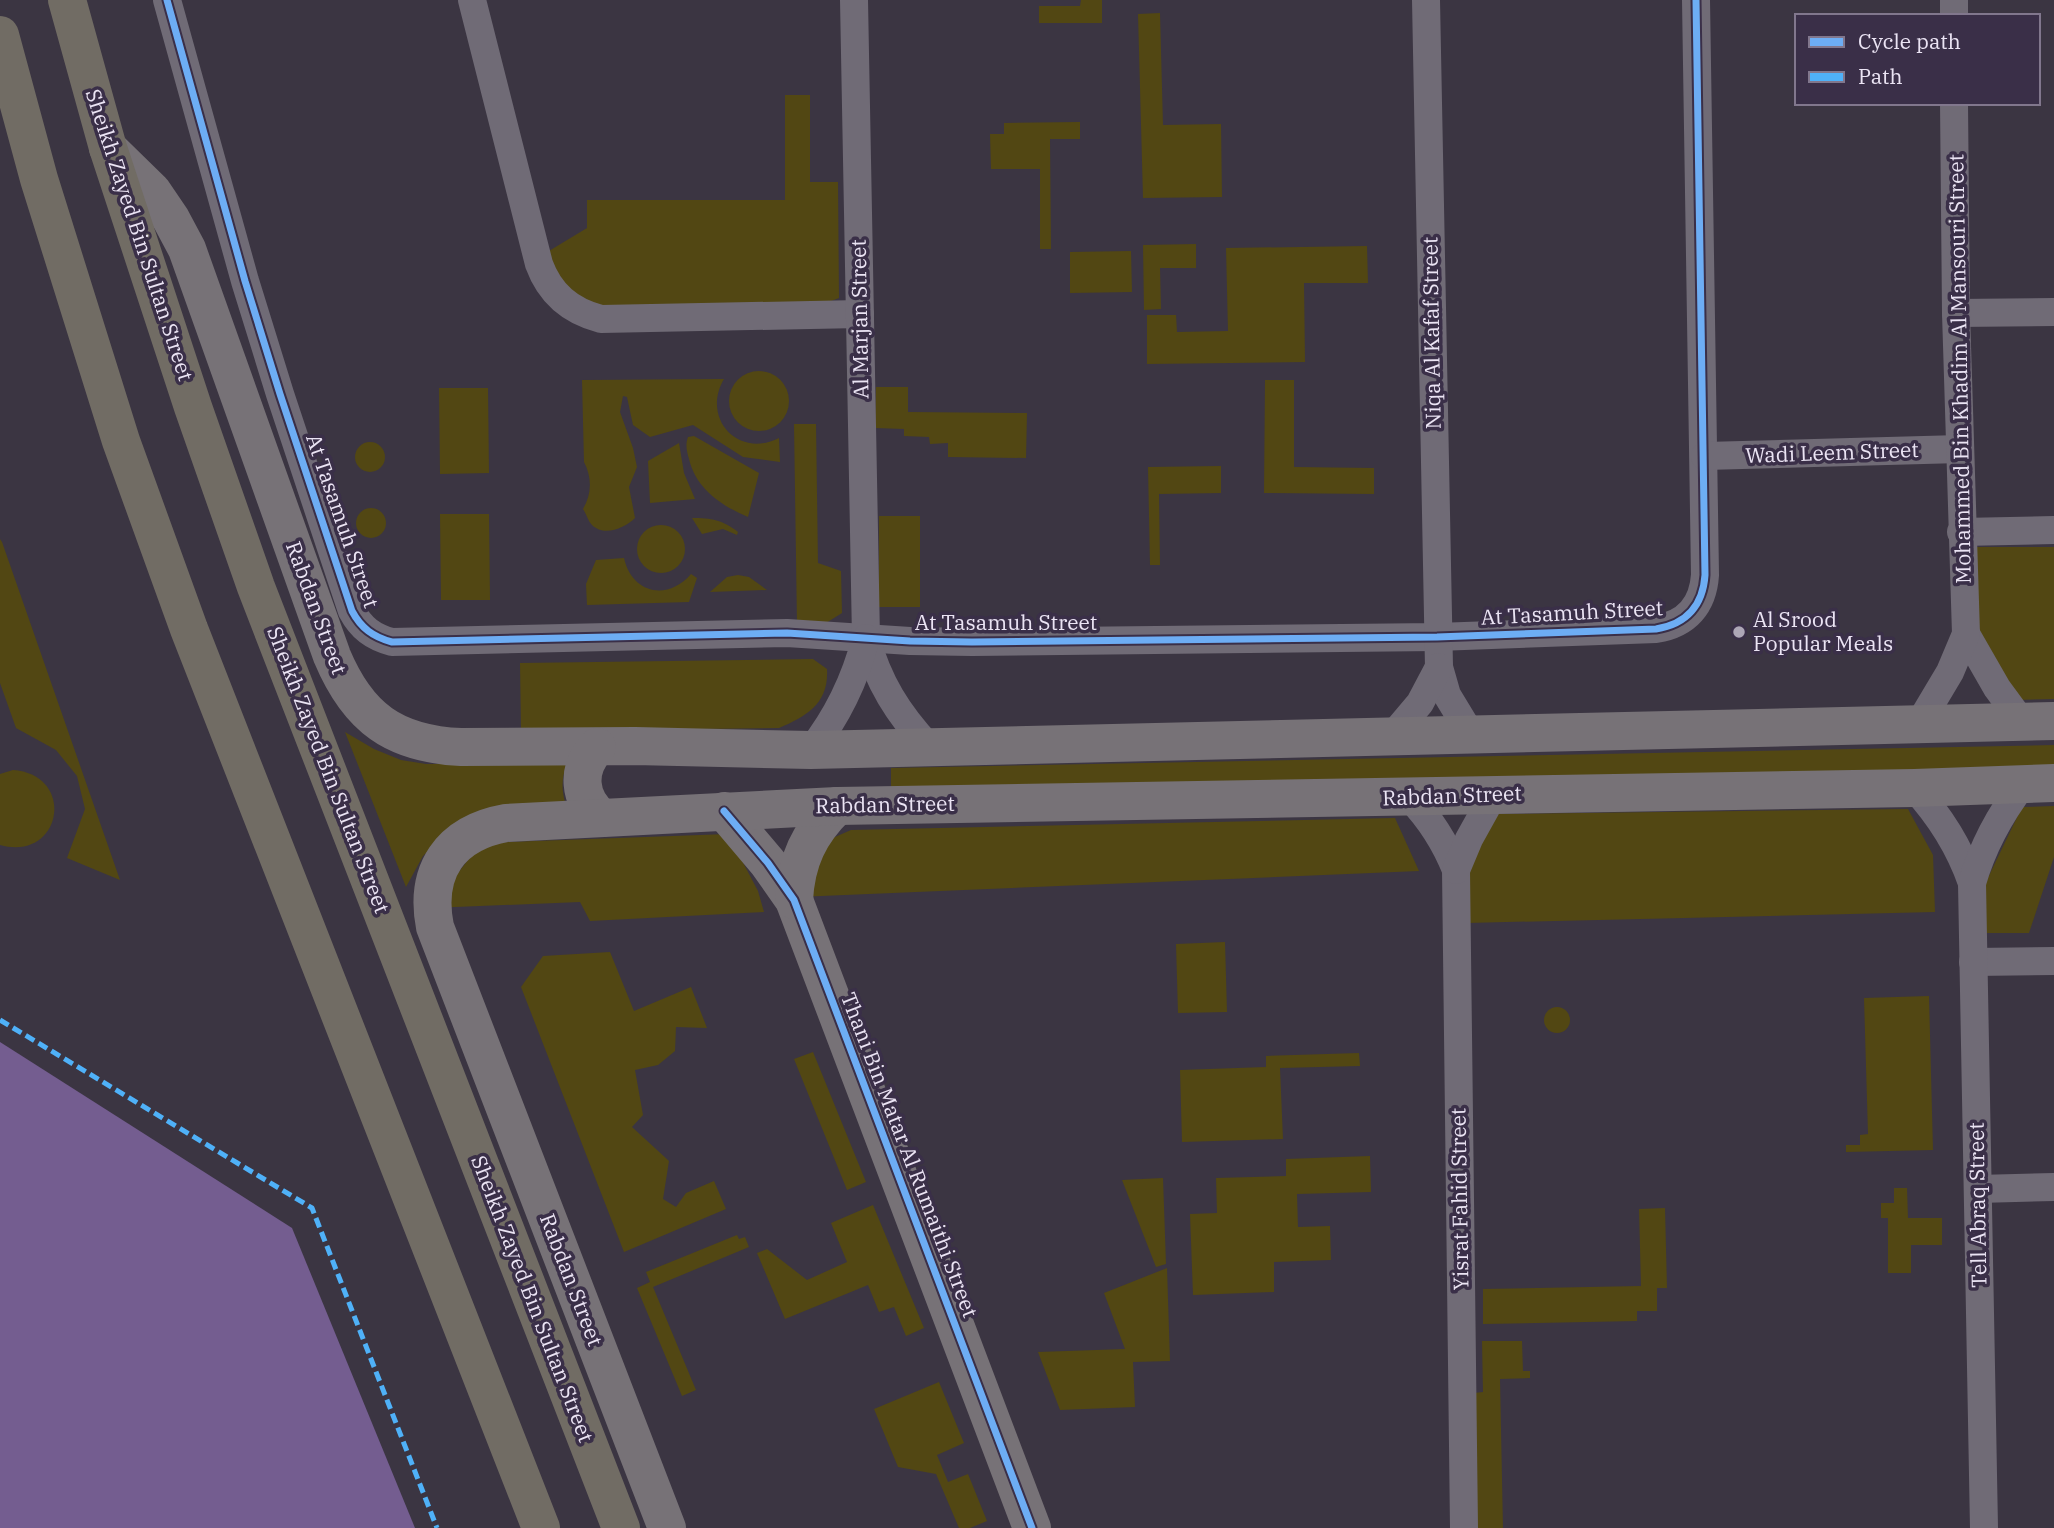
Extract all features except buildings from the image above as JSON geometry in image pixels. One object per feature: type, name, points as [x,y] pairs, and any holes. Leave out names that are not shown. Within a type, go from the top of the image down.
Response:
[{"type":"highway","name":"Sheikh Zayed Bin Sultan Street","points":[[67,0],[108,148],[193,407],[256,587],[621,1528]]},
{"type":"highway","points":[[0,35],[39,179],[121,441],[171,579],[541,1528]]},
{"type":"main road","name":"Rabdan Street","points":[[108,148],[152,191],[187,249],[343,682],[360,705],[389,728],[406,737],[433,745],[811,750],[2038,721]]},
{"type":"main road","points":[[597,747],[586,762],[582,779],[585,797],[595,812],[603,818]]},
{"type":"main road","name":"Rabdan Street","points":[[667,1528],[435,927],[431,909],[432,891],[440,866],[457,844],[471,833],[506,823],[837,806],[1410,798],[2039,783]]},
{"type":"main road","name":"Thani Bin Matar Al Rumaithi Street","points":[[794,900],[800,858],[809,838],[837,806]]},
{"type":"main road","name":"Thani Bin Matar Al Rumaithi Street","points":[[724,811],[768,863],[794,900],[1032,1528]]},
{"type":"street","name":"At Tasamuh Street","points":[[167,0],[280,394],[352,611],[363,628],[392,642],[787,633],[972,642],[1437,637],[1670,627],[1682,621],[1700,601],[1704,588],[1705,456],[1696,0]]},
{"type":"street","points":[[472,0],[539,264],[544,277],[560,299],[585,315],[601,319],[860,314]]},
{"type":"street","name":"Al Marjan Street","points":[[854,0],[866,638],[883,688],[929,747]]},
{"type":"street","name":"Niqa Al Kafaf Street","points":[[1426,0],[1437,637],[1439,667],[1447,695],[1470,733]]},
{"type":"street","name":"Mohammed Bin Khadim Al Mansouri Street","points":[[1919,724],[1950,672],[1966,634],[1956,313],[1955,105]]},
{"type":"street","points":[[1956,313],[2054,312]]},
{"type":"street","name":"Wadi Leem Street","points":[[1705,456],[1959,449]]},
{"type":"street","points":[[1961,532],[2054,530]]},
{"type":"street","name":"Mohammed Bin Khadim Al Mansouri Street","points":[[1966,634],[1997,688],[2038,721]]},
{"type":"street","name":"Al Marjan Street","points":[[811,750],[827,731],[845,699],[866,638]]},
{"type":"street","points":[[1393,735],[1420,703],[1439,667]]},
{"type":"street","name":"Tell Abraq Street","points":[[1984,1528],[1972,883],[1987,840],[2010,801],[2039,783]]},
{"type":"street","name":"Tell Abraq Street","points":[[1914,788],[1944,822],[1972,883]]},
{"type":"street","name":"Yisrat Fahid Street","points":[[1456,870],[1469,839],[1494,794]]},
{"type":"street","name":"Yisrat Fahid Street","points":[[1410,798],[1442,838],[1456,870],[1464,1528]]},
{"type":"street","points":[[1973,962],[2054,961]]},
{"type":"street","points":[[1978,1189],[2054,1187]]},
{"type":"shaded area","points":[[1081,0],[1102,0],[1102,23],[1039,23],[1039,6],[1080,6]]},
{"type":"shaded area","points":[[1160,13],[1163,125],[1221,124],[1222,197],[1143,198],[1138,14]]},
{"type":"shaded area","points":[[785,95],[810,95],[810,182],[838,182],[839,298],[810,309],[585,311],[539,257],[587,228],[587,200],[785,200]]},
{"type":"shaded area","points":[[1080,122],[1080,139],[1050,139],[1051,249],[1040,249],[1040,169],[991,169],[990,134],[1004,134],[1004,123]]},
{"type":"shaded area","points":[[1196,244],[1196,268],[1160,268],[1161,309],[1144,310],[1143,245]]},
{"type":"shaded area","points":[[1367,246],[1368,283],[1304,283],[1305,362],[1147,364],[1147,315],[1176,315],[1177,332],[1228,331],[1226,248]]},
{"type":"shaded area","points":[[1131,251],[1132,292],[1070,293],[1070,252]]},
{"type":"shaded area","points":[[753,371],[765,371],[781,379],[787,389],[787,413],[781,423],[765,431],[753,431],[737,423],[729,407],[729,395],[737,379]]},
{"type":"shaded area","points":[[724,379],[718,394],[720,420],[738,439],[750,443],[764,443],[779,438],[780,462],[743,457],[693,425],[650,437],[633,425],[627,397],[623,396],[620,412],[637,467],[629,487],[635,518],[626,525],[608,531],[592,525],[583,509],[590,486],[584,462],[582,380]]},
{"type":"shaded area","points":[[1265,380],[1294,380],[1294,467],[1374,468],[1374,494],[1264,493]]},
{"type":"shaded area","points":[[876,387],[908,387],[908,412],[1027,413],[1026,458],[948,457],[948,443],[930,444],[929,437],[904,436],[904,429],[875,428]]},
{"type":"shaded area","points":[[439,388],[488,388],[489,473],[440,474]]},
{"type":"shaded area","points":[[794,424],[816,424],[818,563],[841,571],[842,613],[826,623],[797,624]]},
{"type":"shaded area","points":[[694,436],[759,473],[748,517],[711,495],[692,470],[687,443],[688,437]]},
{"type":"shaded area","points":[[370,442],[381,446],[385,457],[381,468],[370,472],[359,468],[355,457],[359,446]]},
{"type":"shaded area","points":[[679,443],[684,473],[695,499],[650,503],[648,461]]},
{"type":"shaded area","points":[[1221,466],[1221,493],[1159,494],[1160,565],[1150,565],[1148,467]]},
{"type":"shaded area","points":[[371,508],[382,512],[386,523],[382,534],[371,538],[360,534],[356,523],[360,512]]},
{"type":"shaded area","points":[[440,514],[489,514],[490,600],[441,600]]},
{"type":"shaded area","points":[[879,516],[920,516],[920,607],[879,607]]},
{"type":"shaded area","points":[[692,518],[722,522],[738,532],[737,535],[723,529],[702,534]]},
{"type":"shaded area","points":[[661,525],[670,526],[678,532],[684,540],[684,558],[678,566],[670,572],[661,573],[652,572],[644,566],[638,558],[637,549],[638,540],[644,532],[652,526]]},
{"type":"shaded area","points":[[0,539],[120,880],[67,858],[85,809],[77,776],[56,750],[16,728],[0,683]]},
{"type":"shaded area","points":[[1977,547],[2054,547],[2054,699],[2015,700],[1977,642]]},
{"type":"shaded area","points":[[624,558],[635,579],[652,590],[672,588],[691,574],[697,578],[689,602],[587,605],[586,584],[596,560]]},
{"type":"shaded area","points":[[727,577],[749,577],[767,590],[710,592]]},
{"type":"shaded area","points":[[813,659],[827,669],[824,691],[807,713],[779,728],[521,731],[520,663]]},
{"type":"shaded area","points":[[345,732],[374,749],[401,760],[426,764],[567,764],[563,782],[565,802],[443,837],[423,856],[406,887]]},
{"type":"shaded area","points":[[2054,745],[2054,772],[891,795],[891,768]]},
{"type":"shaded area","points":[[13,770],[33,775],[47,786],[53,800],[54,816],[48,830],[37,841],[21,847],[0,845],[0,774]]},
{"type":"shaded area","points":[[2054,806],[2054,857],[2029,933],[1985,933],[1984,886],[2022,807]]},
{"type":"shaded area","points":[[1908,809],[1933,855],[1935,912],[1467,923],[1465,871],[1497,814]]},
{"type":"shaded area","points":[[1395,818],[1419,871],[797,897],[819,844],[851,830]]},
{"type":"shaded area","points":[[728,834],[758,891],[764,912],[590,921],[580,902],[431,908],[481,843]]},
{"type":"shaded area","points":[[1225,942],[1227,1012],[1178,1013],[1176,944]]},
{"type":"shaded area","points":[[610,952],[634,1011],[691,987],[707,1028],[676,1027],[675,1051],[658,1065],[635,1070],[643,1115],[632,1127],[669,1161],[663,1199],[676,1207],[686,1193],[714,1181],[726,1209],[624,1252],[521,987],[543,956]]},
{"type":"shaded area","points":[[1929,996],[1933,1150],[1846,1152],[1846,1145],[1860,1145],[1860,1135],[1868,1134],[1864,998]]},
{"type":"shaded area","points":[[1557,1007],[1566,1011],[1570,1020],[1566,1029],[1557,1033],[1548,1029],[1544,1020],[1548,1011]]},
{"type":"shaded area","points":[[0,1042],[292,1228],[415,1528],[0,1528]]},
{"type":"shaded area","points":[[813,1052],[866,1182],[847,1190],[794,1059]]},
{"type":"shaded area","points":[[1359,1053],[1360,1066],[1280,1068],[1283,1139],[1182,1142],[1180,1070],[1266,1067],[1266,1056]]},
{"type":"shaded area","points":[[1370,1156],[1371,1192],[1297,1194],[1298,1227],[1330,1226],[1331,1260],[1274,1262],[1274,1292],[1193,1295],[1190,1214],[1217,1213],[1216,1178],[1286,1176],[1286,1159]]},
{"type":"shaded area","points":[[1163,1178],[1166,1264],[1156,1267],[1122,1180]]},
{"type":"shaded area","points":[[1894,1188],[1907,1188],[1908,1218],[1942,1218],[1942,1245],[1911,1245],[1911,1273],[1888,1273],[1888,1218],[1881,1218],[1881,1203],[1894,1203]]},
{"type":"shaded area","points":[[873,1205],[924,1328],[906,1336],[894,1307],[879,1312],[868,1285],[785,1319],[757,1253],[767,1249],[807,1280],[847,1262],[831,1223]]},
{"type":"shaded area","points":[[1665,1208],[1667,1288],[1657,1288],[1657,1311],[1637,1311],[1637,1321],[1483,1324],[1483,1289],[1641,1286],[1639,1209]]},
{"type":"shaded area","points":[[737,1235],[739,1239],[745,1237],[749,1247],[653,1287],[696,1390],[682,1396],[637,1288],[650,1282],[646,1272]]},
{"type":"shaded area","points":[[1167,1268],[1170,1361],[1133,1362],[1135,1407],[1060,1410],[1038,1352],[1125,1349],[1104,1293]]},
{"type":"shaded area","points":[[1482,1341],[1522,1341],[1523,1371],[1530,1371],[1530,1378],[1500,1379],[1503,1528],[1476,1528],[1474,1393],[1483,1392]]},
{"type":"shaded area","points":[[939,1382],[964,1443],[937,1455],[948,1482],[968,1474],[987,1521],[970,1528],[959,1528],[936,1474],[898,1467],[874,1409]]},
{"type":"marked path","points":[[0,1020],[312,1208],[437,1528]]},
{"type":"cycle path","points":[[167,0],[245,281],[352,611],[368,631],[392,642],[787,633],[972,642],[1437,637],[1656,629],[1676,623],[1685,618],[1697,604],[1705,575],[1696,0]]},
{"type":"cycle path","points":[[724,811],[768,863],[794,900],[1032,1528]]},
{"type":"place","name":"Al Srood Popular Meals","points":[[1739,632]]}]
